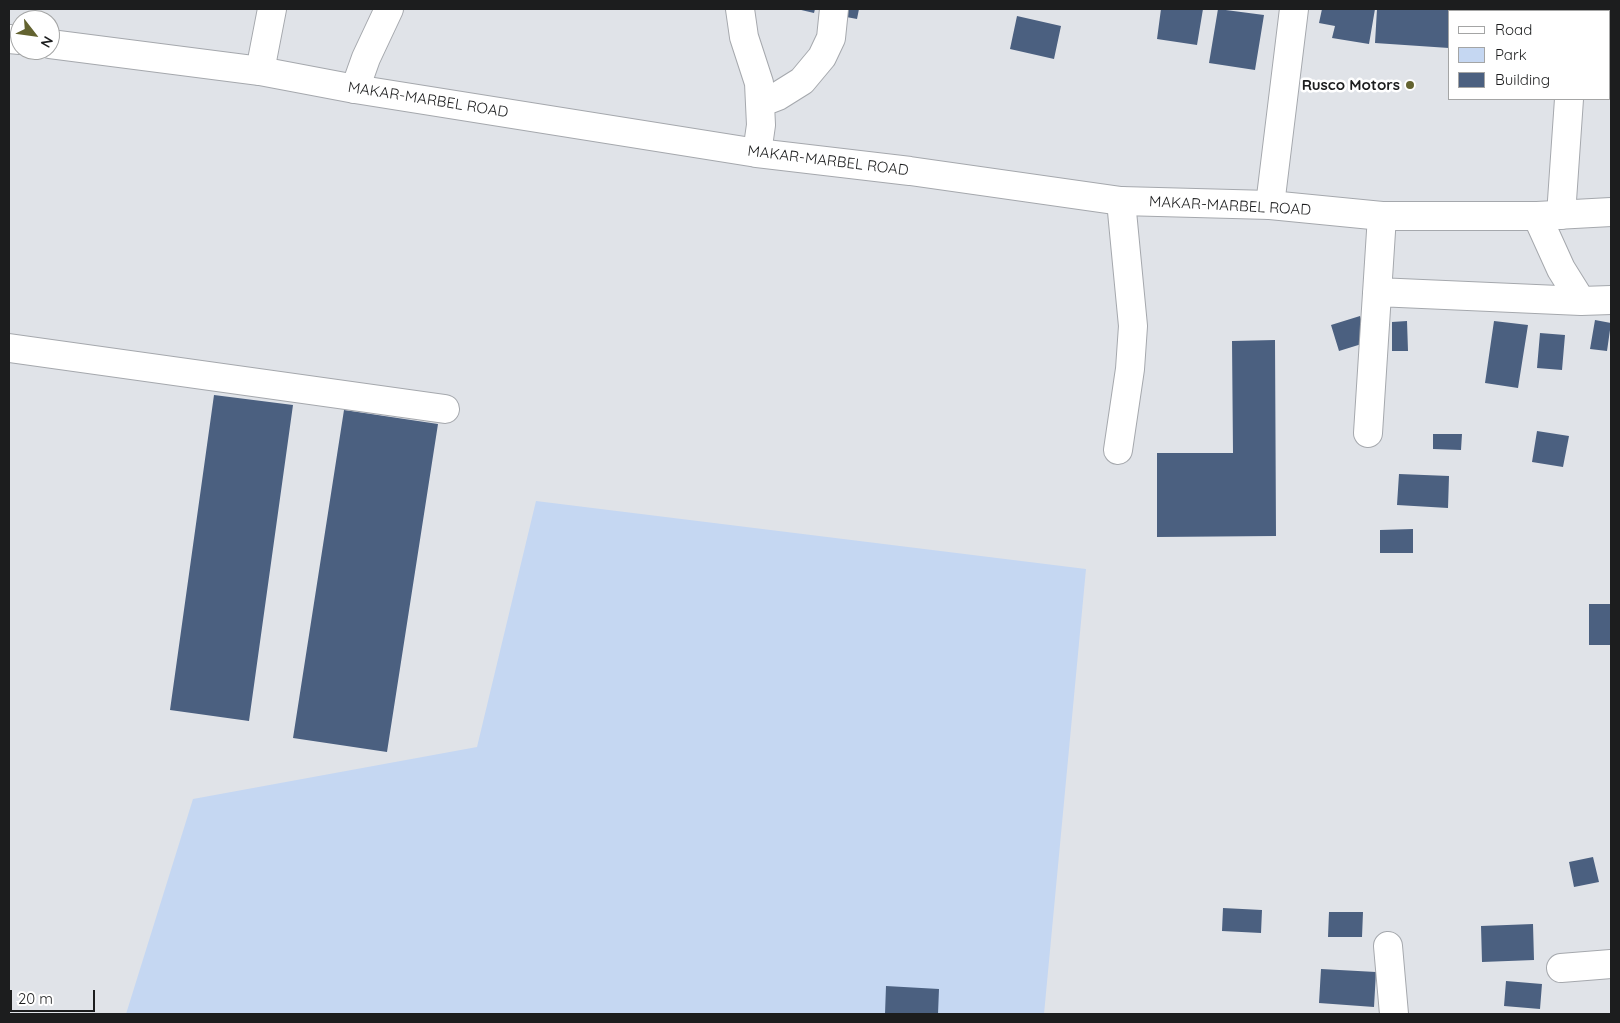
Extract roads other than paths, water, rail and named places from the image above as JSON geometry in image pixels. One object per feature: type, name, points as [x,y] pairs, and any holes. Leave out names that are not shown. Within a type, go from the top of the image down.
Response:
[{"type":"main road","points":[[260,71],[272,9]]},
{"type":"main road","points":[[355,89],[366,58],[389,9]]},
{"type":"main road","points":[[740,9],[744,37],[759,83],[761,125],[757,153]]},
{"type":"main road","points":[[760,103],[778,96],[802,81],[822,57],[831,38],[834,9]]},
{"type":"main road","points":[[1270,205],[1294,9]]},
{"type":"main road","name":"MAKAR-MARBEL ROAD","points":[[60,45],[260,71],[355,89],[757,153],[910,171],[1122,201],[1270,205],[1382,216],[1549,215],[1611,212]]},
{"type":"main road","points":[[1569,100],[1549,215],[1561,269],[1581,302]]},
{"type":"main road","points":[[1118,450],[1130,369],[1133,326],[1122,201]]},
{"type":"main road","points":[[1368,433],[1382,216]]},
{"type":"main road","points":[[1376,292],[1581,302],[1611,300]]},
{"type":"main road","points":[[9,348],[445,409]]},
{"type":"main road","points":[[1388,946],[1394,1014]]},
{"type":"main road","points":[[1561,968],[1611,964]]},
{"type":"place","name":"Rusco Motors","points":[[1410,85]]}]
